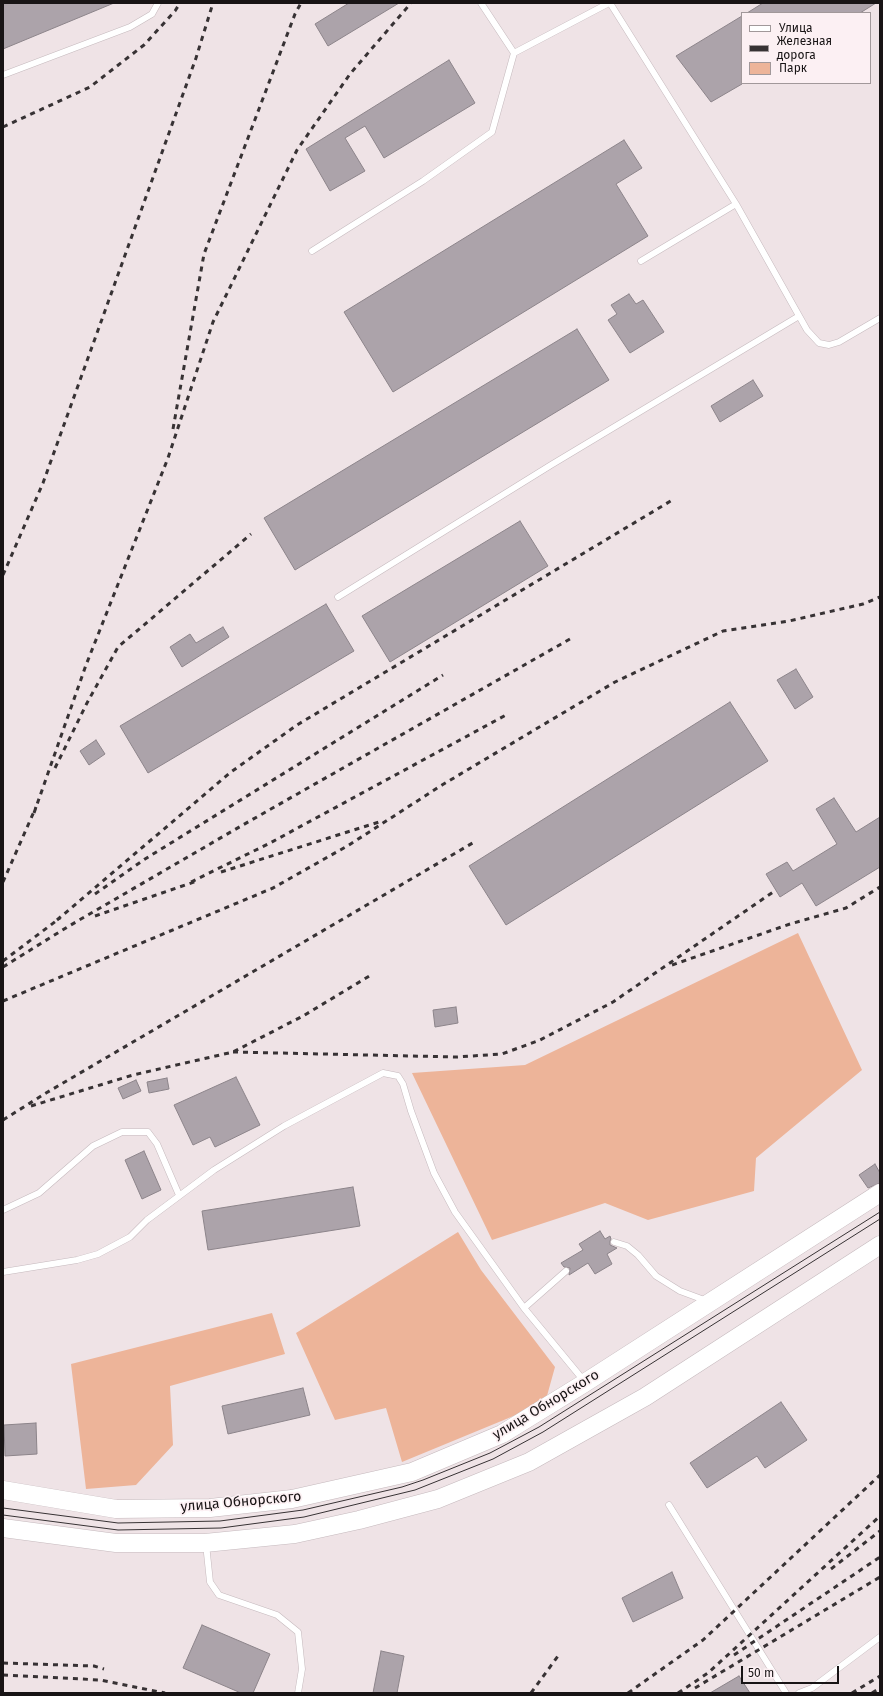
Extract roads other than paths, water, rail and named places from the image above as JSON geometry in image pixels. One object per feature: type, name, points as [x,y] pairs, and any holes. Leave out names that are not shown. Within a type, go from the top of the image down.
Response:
[{"type":"main road","name":"улица Обнорского","points":[[3,1490],[116,1509],[210,1508],[292,1499],[412,1472],[502,1434],[583,1384],[880,1193]]},
{"type":"main road","points":[[3,1528],[116,1543],[205,1543],[295,1534],[359,1520],[438,1499],[529,1462],[645,1397],[880,1245]]},
{"type":"lane","points":[[3,75],[130,27],[152,14],[158,3]]},
{"type":"lane","points":[[481,3],[514,54]]},
{"type":"lane","points":[[312,251],[423,181],[492,132],[514,54],[610,3],[736,204],[807,330],[819,343],[829,344],[839,342],[880,318]]},
{"type":"lane","points":[[641,261],[736,204]]},
{"type":"lane","points":[[338,597],[551,464],[799,316]]},
{"type":"lane","points":[[3,1272],[77,1260],[98,1254],[130,1237],[147,1220],[214,1170],[284,1126],[382,1073],[398,1076],[403,1084],[411,1111],[434,1173],[455,1212],[524,1308],[580,1376],[583,1384]]},
{"type":"lane","points":[[3,1210],[39,1193],[94,1146],[122,1132],[148,1132],[157,1144],[179,1196]]},
{"type":"lane","points":[[614,1242],[627,1246],[638,1255],[656,1276],[680,1291],[710,1302]]},
{"type":"lane","points":[[524,1308],[566,1271]]},
{"type":"lane","points":[[669,1505],[786,1693]]},
{"type":"lane","points":[[205,1543],[210,1582],[218,1595],[277,1616],[298,1632],[302,1669],[298,1693]]},
{"type":"lane","points":[[799,1693],[812,1688],[880,1637]]},
{"type":"tram line","points":[[3,1508],[118,1523],[220,1521],[303,1510],[402,1487],[423,1480],[490,1453],[539,1427],[880,1212]]},
{"type":"tram line","points":[[3,1515],[118,1530],[221,1528],[304,1517],[415,1490],[493,1459],[543,1432],[880,1219]]},
{"type":"railway","points":[[3,127],[90,87],[144,45],[175,11],[180,3]]},
{"type":"railway","points":[[3,575],[43,483],[196,58],[213,3]]},
{"type":"railway","points":[[173,429],[204,254],[295,14],[301,3]]},
{"type":"railway","points":[[34,813],[86,665],[168,458],[213,322],[297,150],[350,74],[411,3]]},
{"type":"railway","points":[[57,920],[231,772],[297,725],[674,499]]},
{"type":"railway","points":[[55,768],[87,703],[118,647],[251,534]]},
{"type":"railway","points":[[3,1001],[273,888],[349,845],[442,785],[615,682],[723,631],[789,621],[863,604],[880,597]]},
{"type":"railway","points":[[3,967],[69,926],[241,826],[570,639]]},
{"type":"railway","points":[[95,894],[145,859],[443,675]]},
{"type":"railway","points":[[191,882],[270,843],[506,715]]},
{"type":"railway","points":[[3,882],[36,807]]},
{"type":"railway","points":[[221,872],[379,822]]},
{"type":"railway","points":[[3,1120],[46,1093],[476,841]]},
{"type":"railway","points":[[95,916],[197,881]]},
{"type":"railway","points":[[672,965],[790,924],[846,908],[880,887]]},
{"type":"railway","points":[[233,1052],[457,1057],[502,1054],[540,1040],[613,1002],[776,890]]},
{"type":"railway","points":[[3,961],[60,918]]},
{"type":"railway","points":[[31,1106],[133,1075],[233,1052],[303,1016],[371,975]]},
{"type":"railway","points":[[628,1693],[703,1640],[880,1475]]},
{"type":"railway","points":[[678,1693],[708,1673],[880,1516]]},
{"type":"railway","points":[[831,1569],[880,1531]]},
{"type":"railway","points":[[734,1655],[880,1557]]},
{"type":"railway","points":[[695,1688],[880,1577]]},
{"type":"railway","points":[[531,1693],[558,1656]]},
{"type":"railway","points":[[3,1663],[94,1666],[104,1669]]},
{"type":"railway","points":[[3,1675],[100,1680],[165,1693]]},
{"type":"railway","points":[[852,1693],[880,1676]]},
{"type":"railway","points":[[872,1693],[880,1688]]}]
